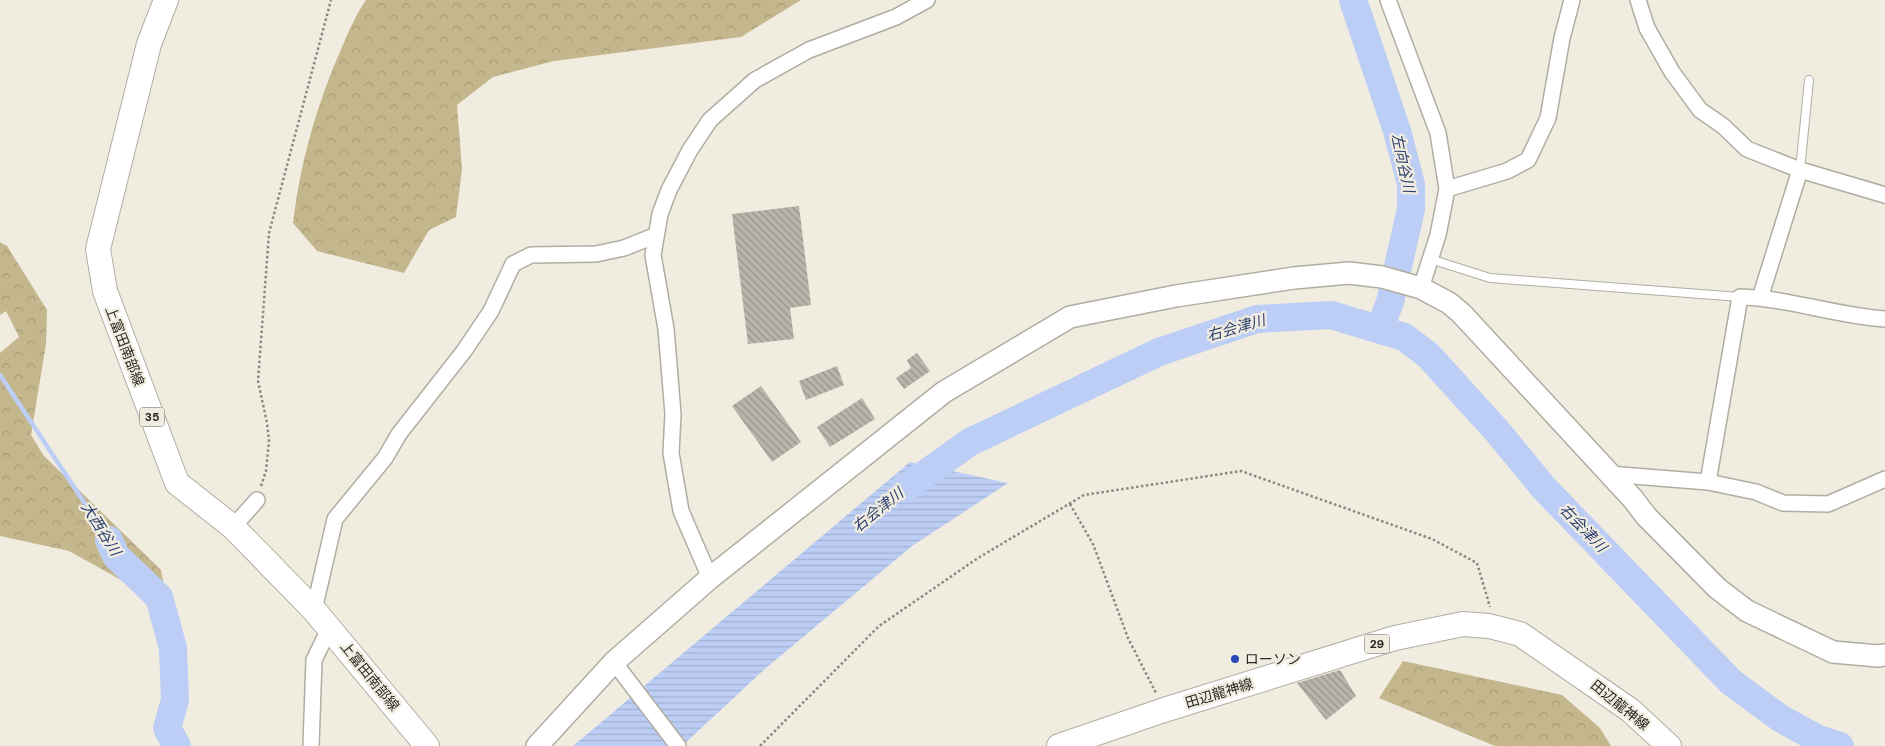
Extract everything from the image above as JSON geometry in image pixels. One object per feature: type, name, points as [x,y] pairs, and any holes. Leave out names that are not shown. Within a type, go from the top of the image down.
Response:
[{"type":"main road","name":"上富田南部線","points":[[166,0],[150,44],[98,249],[105,291],[176,483],[233,528],[322,618],[427,746]]},
{"type":"main road","name":"田辺龍神線","points":[[1059,746],[1164,710],[1395,638],[1463,624],[1489,626],[1520,634],[1630,710],[1670,746]]},
{"type":"street","points":[[710,578],[681,511],[671,453],[674,414],[666,329],[653,255],[654,236],[669,190],[690,150],[710,120],[755,80],[809,50],[896,18],[927,0]]},
{"type":"street","points":[[1388,0],[1438,133],[1447,189],[1438,235],[1430,259],[1416,287]]},
{"type":"street","points":[[1447,189],[1507,172],[1528,160],[1548,118],[1562,38],[1572,0]]},
{"type":"street","points":[[1638,0],[1651,36],[1672,72],[1700,110],[1723,126],[1747,149],[1800,170],[1885,195]]},
{"type":"street","points":[[1760,298],[1800,170]]},
{"type":"street","points":[[311,746],[314,660],[322,618],[335,519],[385,458],[399,434],[464,351],[491,311],[514,264],[531,255],[596,254],[624,248],[654,236]]},
{"type":"street","points":[[537,746],[614,662],[710,578],[944,392],[1070,317],[1176,296],[1294,278],[1349,274],[1382,277],[1416,287],[1449,303],[1646,516],[1716,588],[1747,611],[1833,652],[1885,655]]},
{"type":"street","points":[[1708,482],[1740,297],[1760,298],[1857,318],[1885,319]]},
{"type":"street","points":[[1609,474],[1708,482],[1756,492],[1783,503],[1828,504],[1885,479]]},
{"type":"street","points":[[233,528],[257,500]]},
{"type":"street","points":[[614,662],[678,746]]},
{"type":"lane","points":[[1800,170],[1809,80]]},
{"type":"lane","points":[[1430,259],[1490,278],[1740,297]]},
{"type":"path","points":[[257,500],[266,470],[269,441],[258,381],[269,233],[331,0]]},
{"type":"path","points":[[760,746],[879,626],[978,558],[1084,495],[1241,471],[1432,539],[1477,563],[1490,610],[1489,626]]},
{"type":"path","points":[[1070,504],[1093,544],[1128,638],[1164,710]]},
{"type":"green space","points":[[366,0],[801,0],[741,37],[554,61],[493,77],[457,105],[462,169],[456,217],[429,230],[404,273],[317,251],[293,223],[300,178],[317,111],[333,68],[356,17]]},
{"type":"green space","points":[[0,242],[7,246],[47,310],[46,344],[31,435],[44,456],[161,570],[168,606],[69,551],[0,536],[0,353],[19,337],[6,311],[0,315]]},
{"type":"green space","points":[[1403,661],[1562,695],[1600,728],[1611,746],[1495,746],[1379,698]]},
{"type":"water","points":[[910,462],[1008,483],[912,546],[766,668],[682,746],[573,746]]},
{"type":"building","points":[[799,206],[811,305],[790,308],[794,339],[748,344],[732,214]]},
{"type":"building","points":[[917,353],[930,371],[904,389],[896,378],[911,368],[907,360]]},
{"type":"building","points":[[837,366],[844,385],[806,400],[799,381]]},
{"type":"building","points":[[761,386],[801,442],[772,462],[732,406]]},
{"type":"building","points":[[862,398],[875,419],[830,447],[817,427]]},
{"type":"building","points":[[1340,670],[1356,696],[1326,720],[1297,683]]},
{"type":"waterway","name":"左向谷川","points":[[1353,0],[1397,131],[1411,184],[1411,209],[1390,302],[1380,328]]},
{"type":"waterway","name":"右会津川","points":[[904,489],[970,442],[1159,352],[1257,319],[1331,315],[1404,337],[1428,355],[1497,431],[1543,487],[1731,682],[1780,718],[1816,738],[1840,746]]},
{"type":"waterway","name":"大西谷川","points":[[0,375],[109,540]]},
{"type":"waterway","name":"大西谷川","points":[[109,540],[116,556],[159,597],[173,648],[175,700],[167,728],[177,746]]},
{"type":"place","name":"ローソン","points":[[1235,659]]}]
